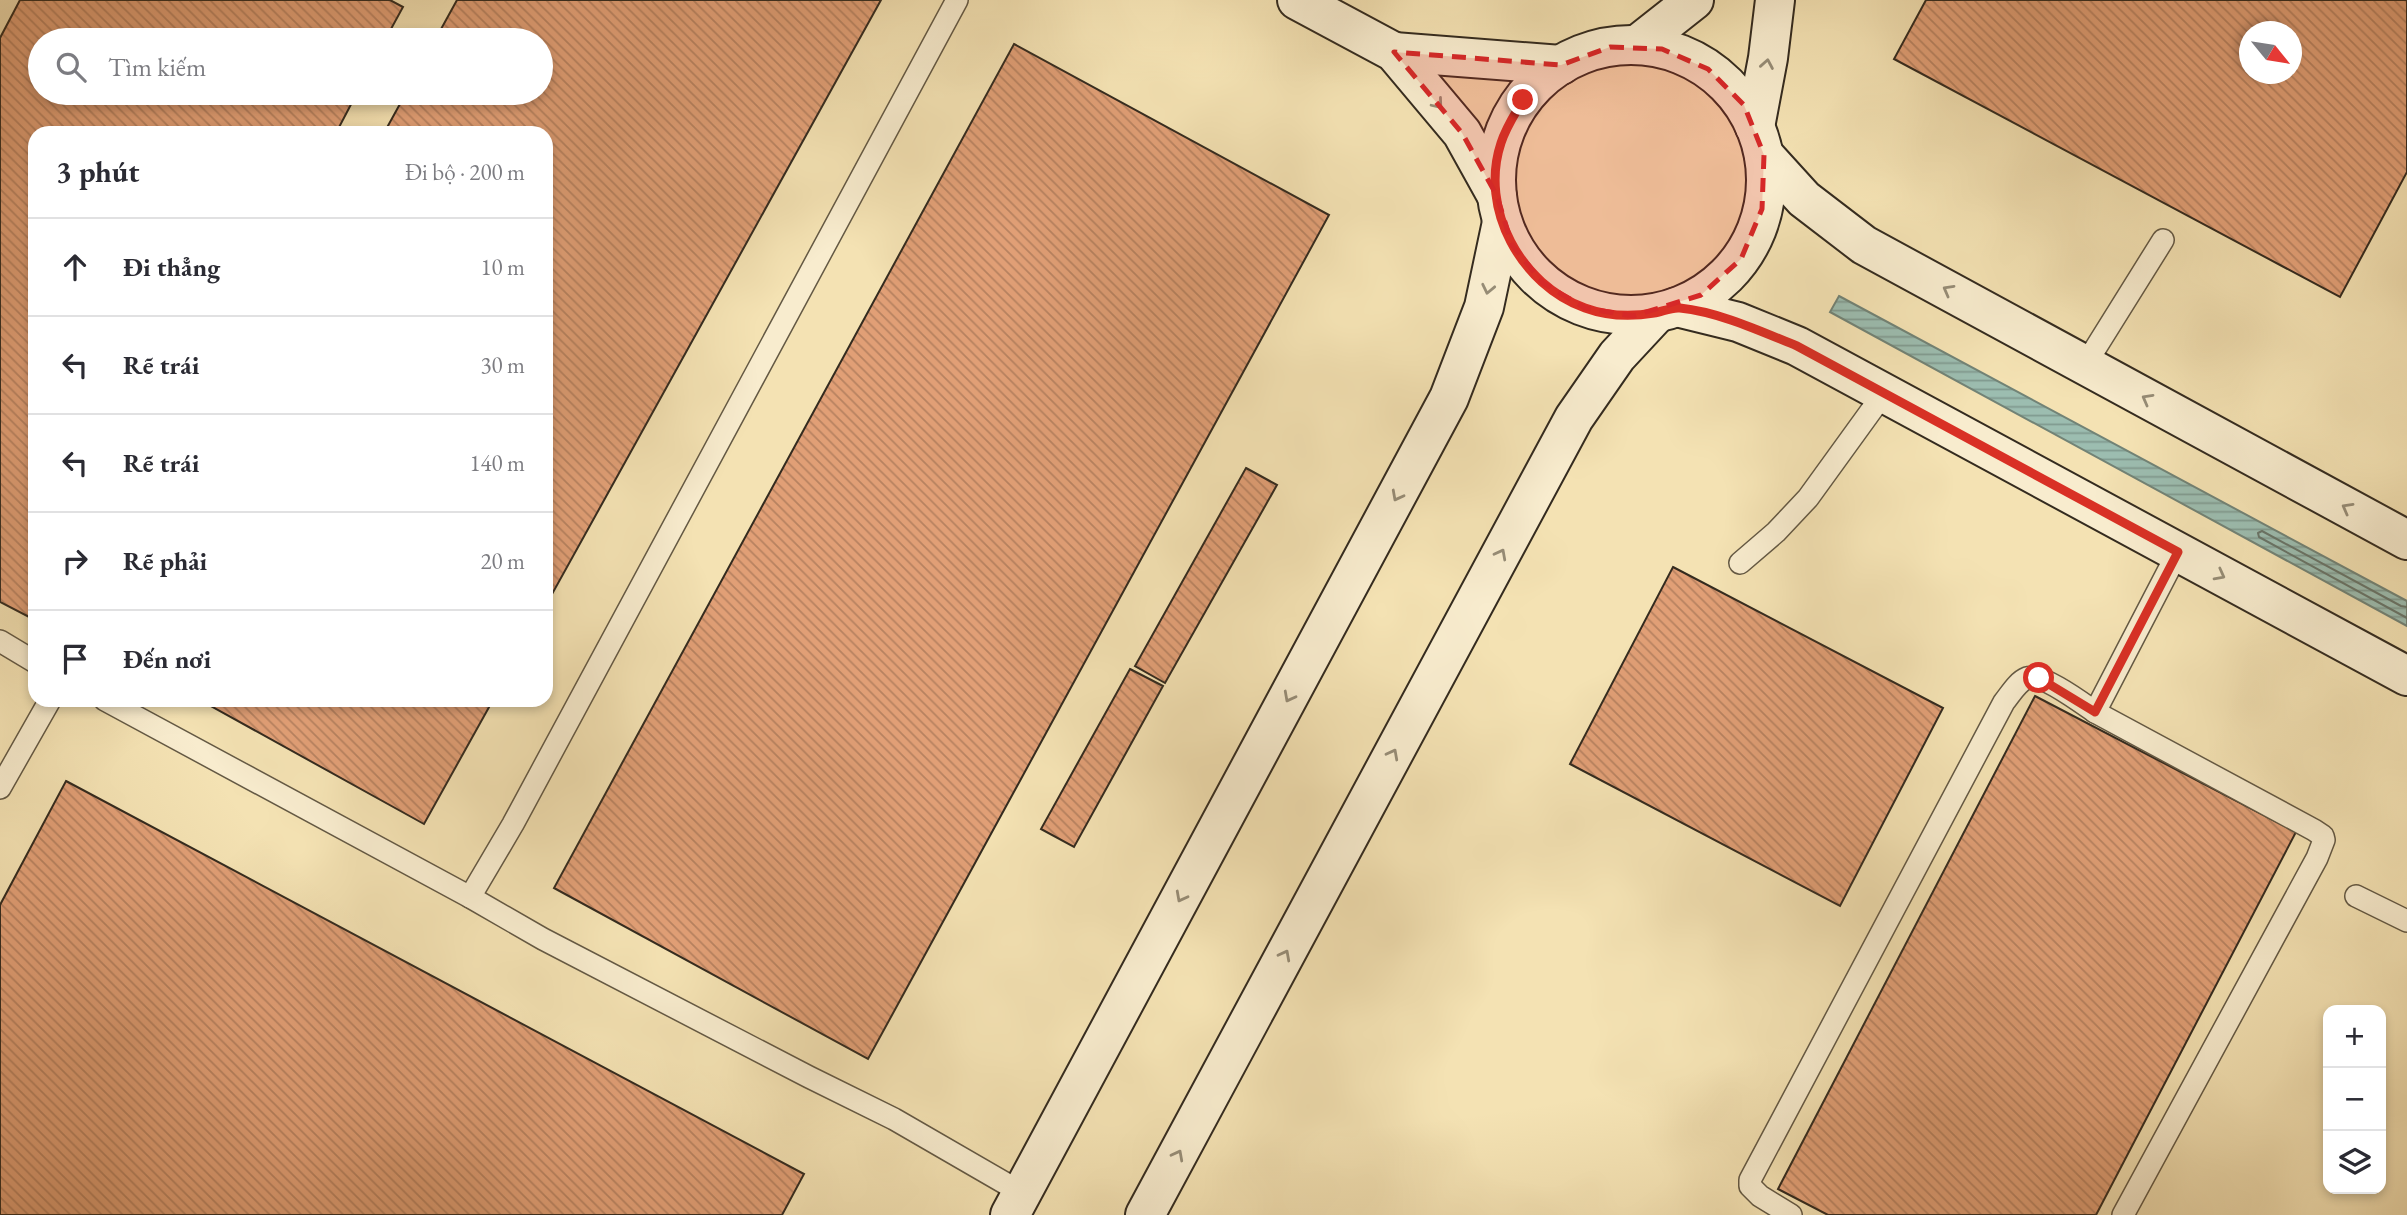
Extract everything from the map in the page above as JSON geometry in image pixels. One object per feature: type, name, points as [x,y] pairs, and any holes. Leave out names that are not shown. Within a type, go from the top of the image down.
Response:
[{"type":"street","points":[[1297,0],[1394,52],[1462,133],[1499,209],[1512,245],[1526,266],[1543,283],[1563,298],[1585,308],[1633,316],[1667,310],[1701,295],[1723,279],[1741,259],[1754,234],[1762,209],[1766,182],[1760,141],[1775,0]]},
{"type":"street","points":[[1637,45],[1694,0]]},
{"type":"street","points":[[1016,1204],[1449,398],[1484,307],[1499,209],[1496,170],[1500,145],[1523,100],[1540,81],[1560,65],[1584,54],[1611,47],[1637,45],[1686,57],[1708,69],[1735,95],[1760,141],[1804,199],[1864,245],[2407,540]]},
{"type":"street","points":[[1394,52],[1560,65]]},
{"type":"street","points":[[1667,310],[1738,322],[1797,346],[2407,676]]},
{"type":"street","points":[[1145,1215],[1574,418],[1617,356],[1667,310]]},
{"type":"lane","points":[[470,897],[513,824],[957,0]]},
{"type":"lane","points":[[2085,365],[2163,240]]},
{"type":"lane","points":[[1740,563],[1776,532],[1808,498],[1884,393]]},
{"type":"lane","points":[[2095,712],[2178,552]]},
{"type":"lane","points":[[0,641],[28,658]]},
{"type":"lane","points":[[1791,1215],[1760,1196],[1751,1186],[1750,1180],[2004,702],[2021,682],[2029,677],[2039,678],[2095,712],[2314,830],[2323,836],[2324,840],[2317,858],[2123,1215]]},
{"type":"lane","points":[[0,788],[46,707]]},
{"type":"lane","points":[[118,707],[580,958],[894,1119],[1016,1204]]},
{"type":"lane","points":[[2356,896],[2407,921]]},
{"type":"highlighted area","points":[[1610,47],[1662,49],[1708,69],[1744,105],[1764,155],[1762,209],[1741,259],[1701,295],[1633,316],[1585,308],[1543,283],[1512,245],[1497,196],[1462,133],[1394,52],[1561,65]]},
{"type":"water","points":[[1839,296],[2407,601],[2407,626],[1830,312]]},
{"type":"building","points":[[20,0],[390,0],[403,7],[392,28],[28,28],[28,105],[351,105],[340,126],[28,126],[28,616],[0,602],[0,38]]},
{"type":"building","points":[[457,0],[881,0],[553,592],[553,126],[388,126],[399,105],[553,105],[553,28],[442,28]]},
{"type":"building","points":[[1926,0],[2407,0],[2407,172],[2340,297],[1894,59]]},
{"type":"building","points":[[1014,44],[1329,215],[868,1059],[554,888]]},
{"type":"building","points":[[1246,468],[1277,485],[1165,683],[1135,666]]},
{"type":"building","points":[[1673,567],[1943,708],[1840,906],[1570,764]]},
{"type":"building","points":[[1130,669],[1163,686],[1074,847],[1041,829]]},
{"type":"building","points":[[2035,696],[2296,832],[2096,1215],[1828,1215],[1778,1189]]},
{"type":"building","points":[[213,707],[489,707],[424,824]]},
{"type":"building","points":[[66,781],[804,1174],[782,1215],[0,1215],[0,905]]},
{"type":"route","points":[[1523,100],[1500,145],[1496,170],[1499,209],[1512,245],[1526,266],[1563,298],[1585,308],[1633,316],[1677,307],[1738,322],[1797,346],[2178,552],[2095,712],[2039,678]]}]
